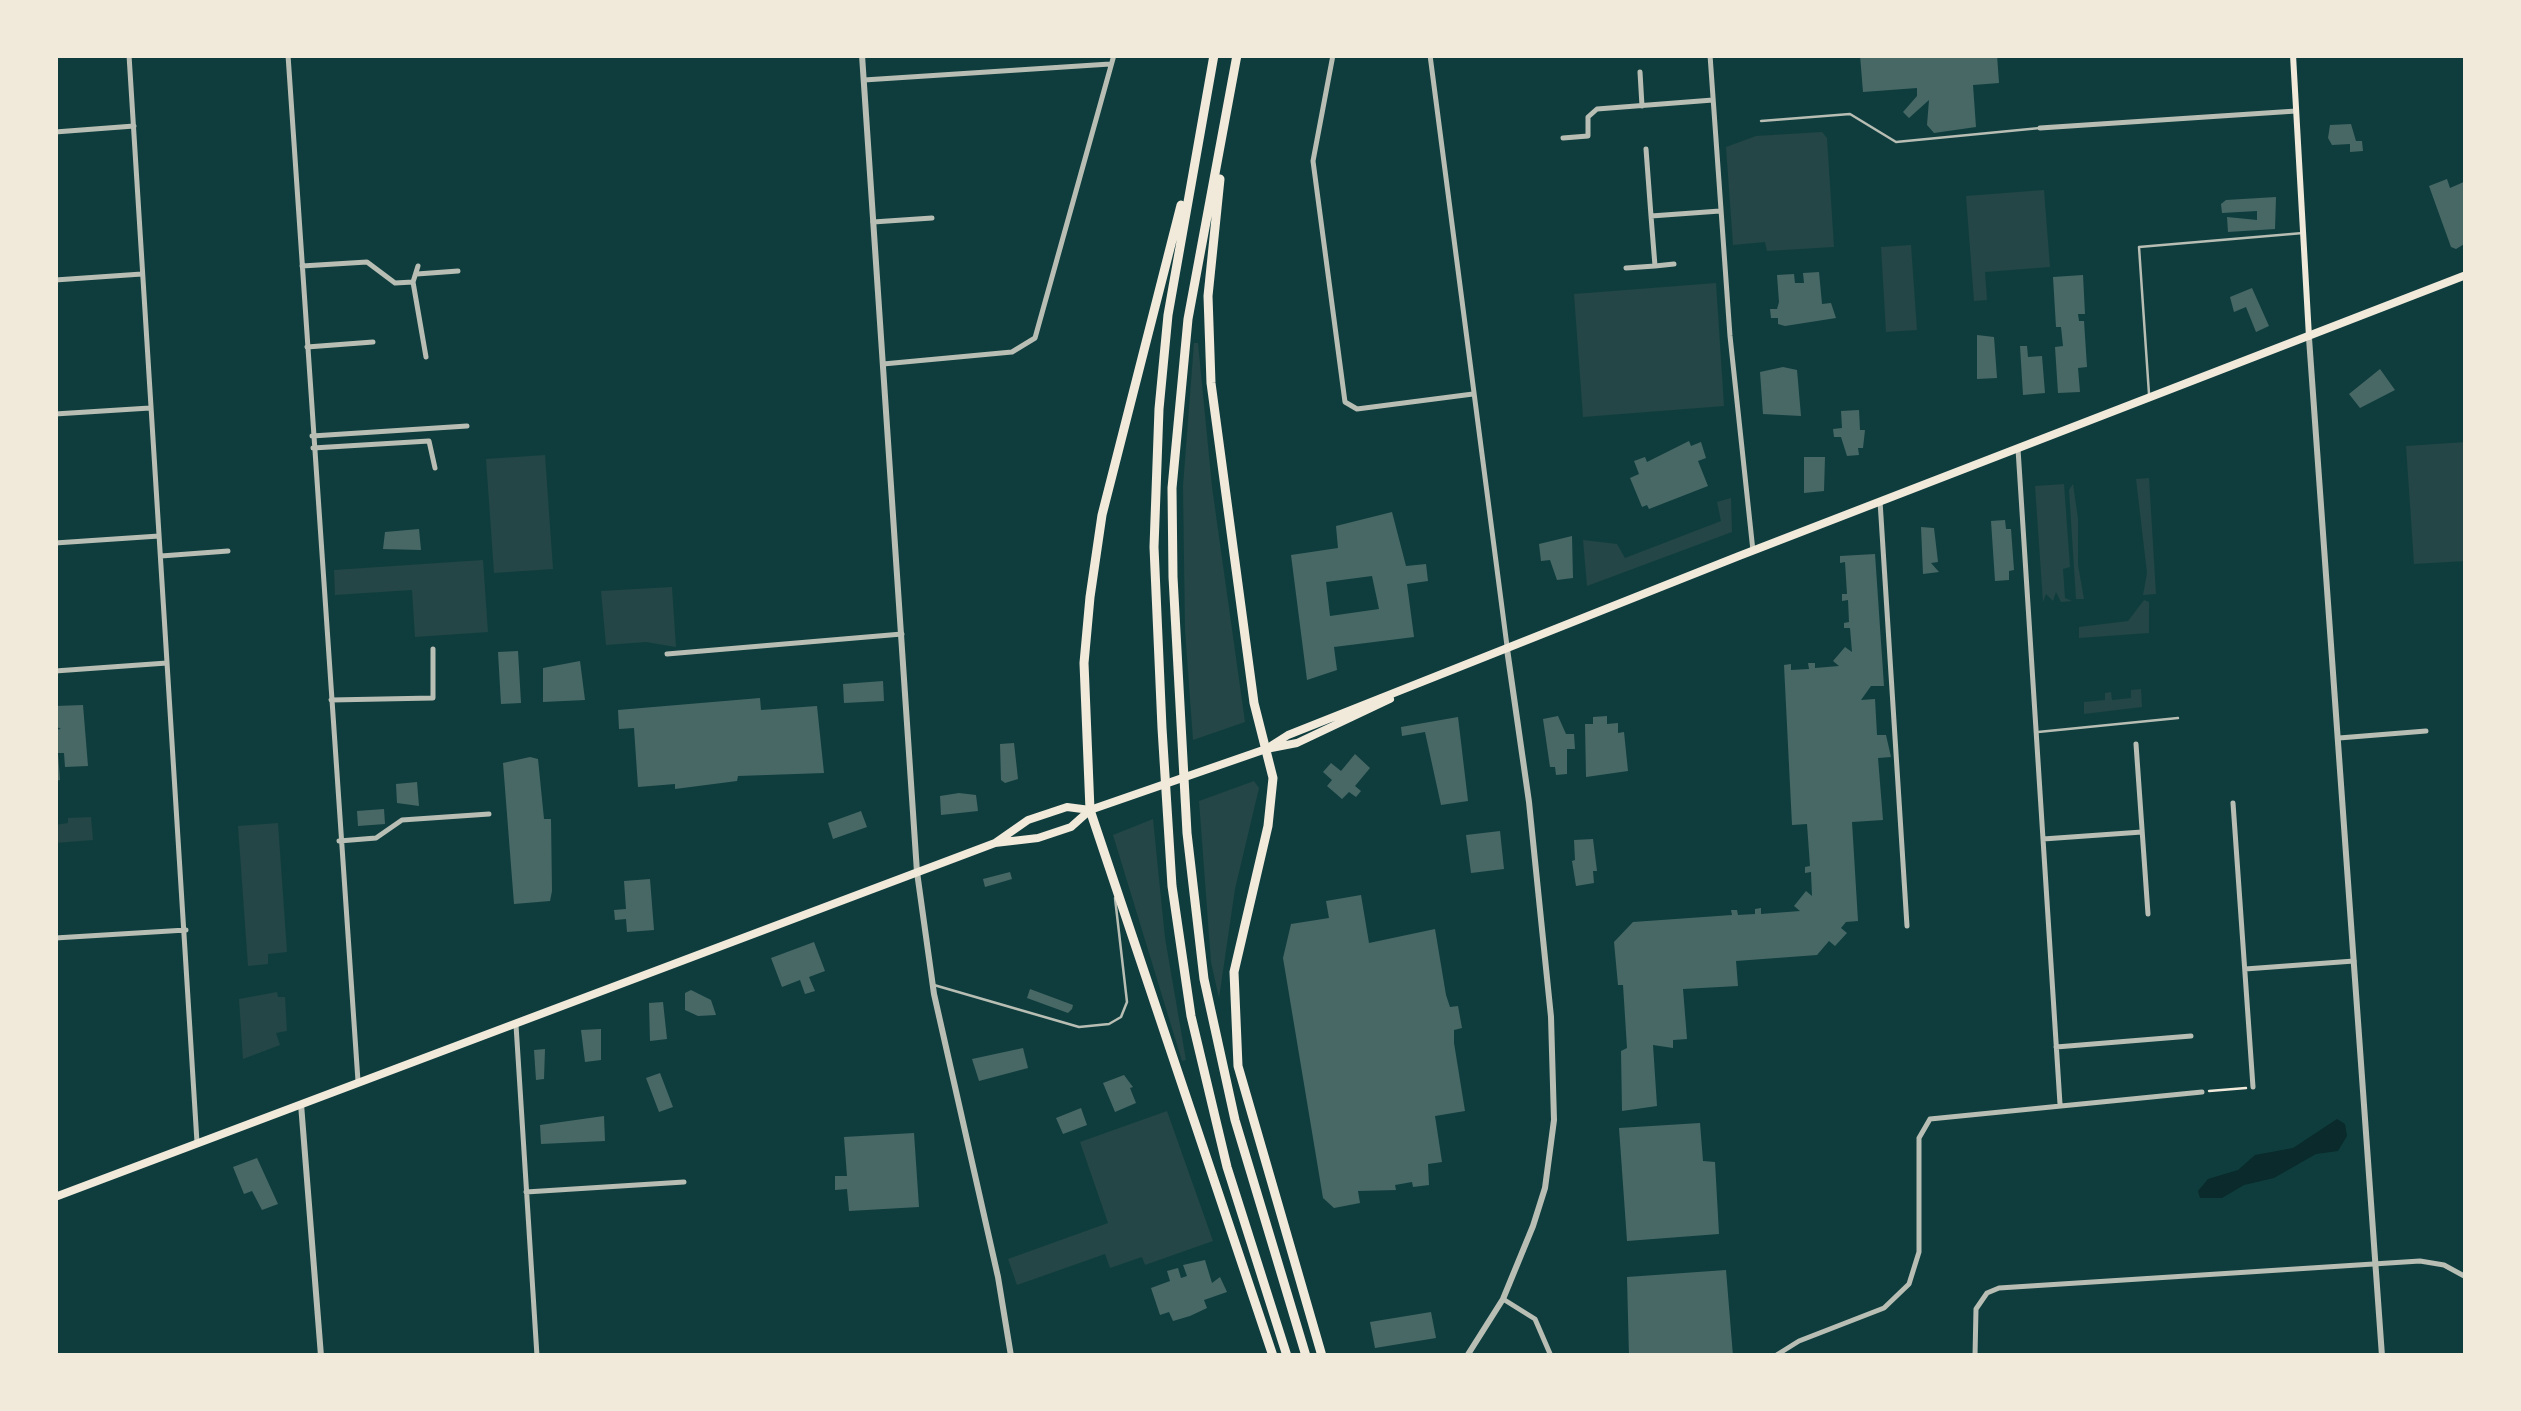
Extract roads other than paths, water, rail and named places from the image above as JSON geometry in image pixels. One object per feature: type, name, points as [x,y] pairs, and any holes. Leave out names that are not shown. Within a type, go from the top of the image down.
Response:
[{"type":"highway","points":[[1214,55],[1168,315],[1158,409],[1154,546],[1168,840],[1184,976],[1199,1056],[1227,1166],[1286,1356]]},
{"type":"highway","points":[[1237,55],[1188,319],[1175,453],[1174,577],[1181,720],[1195,920],[1220,1061],[1306,1356]]},
{"type":"highway","points":[[1226,116],[1207,336],[1254,703],[1272,772],[1272,800],[1234,972],[1238,1066],[1322,1356]]},
{"type":"highway","points":[[1196,149],[1102,516],[1084,663],[1090,810],[1272,1356]]},
{"type":"main road","points":[[2293,55],[2309,338]]},
{"type":"main road","points":[[55,1196],[995,843],[1055,833],[1071,827],[1090,810],[1266,749],[1297,743],[1416,686],[1507,649],[2466,275]]},
{"type":"main road","points":[[995,843],[1028,820],[1067,807],[1090,810]]},
{"type":"street","points":[[129,55],[197,1142]]},
{"type":"street","points":[[288,55],[358,1082]]},
{"type":"street","points":[[862,55],[917,872],[933,984],[998,1277],[1011,1356]]},
{"type":"street","points":[[883,364],[1012,352],[1036,338],[1114,55]]},
{"type":"street","points":[[1333,55],[1313,160],[1345,402],[1357,409],[1473,394]]},
{"type":"street","points":[[1430,55],[1529,802],[1554,1083],[1544,1188],[1503,1299],[1467,1356]]},
{"type":"street","points":[[1710,55],[1720,211],[1752,551]]},
{"type":"street","points":[[864,80],[1111,64]]},
{"type":"street","points":[[1640,72],[1642,106]]},
{"type":"street","points":[[1563,138],[1588,136],[1587,120],[1595,110],[1713,100]]},
{"type":"street","points":[[2040,128],[2297,111]]},
{"type":"street","points":[[55,132],[134,126]]},
{"type":"street","points":[[1646,149],[1655,266]]},
{"type":"street","points":[[1651,216],[1720,211]]},
{"type":"street","points":[[873,222],[932,218]]},
{"type":"street","points":[[302,266],[367,262],[391,281],[413,282]]},
{"type":"street","points":[[1626,268],[1674,264]]},
{"type":"street","points":[[426,357],[413,282],[417,270],[458,271]]},
{"type":"street","points":[[55,280],[142,274]]},
{"type":"street","points":[[2309,338],[2382,1356]]},
{"type":"street","points":[[307,347],[373,342]]},
{"type":"street","points":[[55,414],[150,408]]},
{"type":"street","points":[[312,436],[467,426]]},
{"type":"street","points":[[313,448],[429,441],[436,468]]},
{"type":"street","points":[[2018,449],[2060,1104]]},
{"type":"street","points":[[1880,501],[1907,926]]},
{"type":"street","points":[[55,543],[158,536]]},
{"type":"street","points":[[160,556],[228,551]]},
{"type":"street","points":[[667,654],[902,634]]},
{"type":"street","points":[[330,700],[434,698],[432,650]]},
{"type":"street","points":[[55,671],[168,663]]},
{"type":"street","points":[[2338,738],[2426,731]]},
{"type":"street","points":[[2136,744],[2148,914]]},
{"type":"street","points":[[2233,803],[2253,1088]]},
{"type":"street","points":[[340,841],[376,838],[402,820],[489,814]]},
{"type":"street","points":[[2043,839],[2142,832]]},
{"type":"street","points":[[55,938],[186,930]]},
{"type":"street","points":[[2245,970],[2354,961]]},
{"type":"street","points":[[516,1022],[538,1356]]},
{"type":"street","points":[[2056,1047],[2191,1036]]},
{"type":"street","points":[[1775,1356],[1799,1340],[1884,1308],[1909,1284],[1918,1257],[1919,1138],[1928,1121],[1946,1114],[2202,1092]]},
{"type":"street","points":[[301,1103],[321,1356]]},
{"type":"street","points":[[526,1192],[684,1182]]},
{"type":"street","points":[[1975,1356],[1976,1309],[1987,1293],[1999,1288],[2428,1261],[2466,1277]]},
{"type":"street","points":[[1503,1299],[1535,1320],[1551,1356]]},
{"type":"lane","points":[[1761,121],[1850,114],[1896,142],[2040,128]]},
{"type":"lane","points":[[2150,400],[2139,247],[2304,233]]},
{"type":"lane","points":[[2036,733],[2178,718]]},
{"type":"lane","points":[[933,984],[1079,1027],[1093,1029],[1115,1022],[1127,1002],[1114,887]]}]
